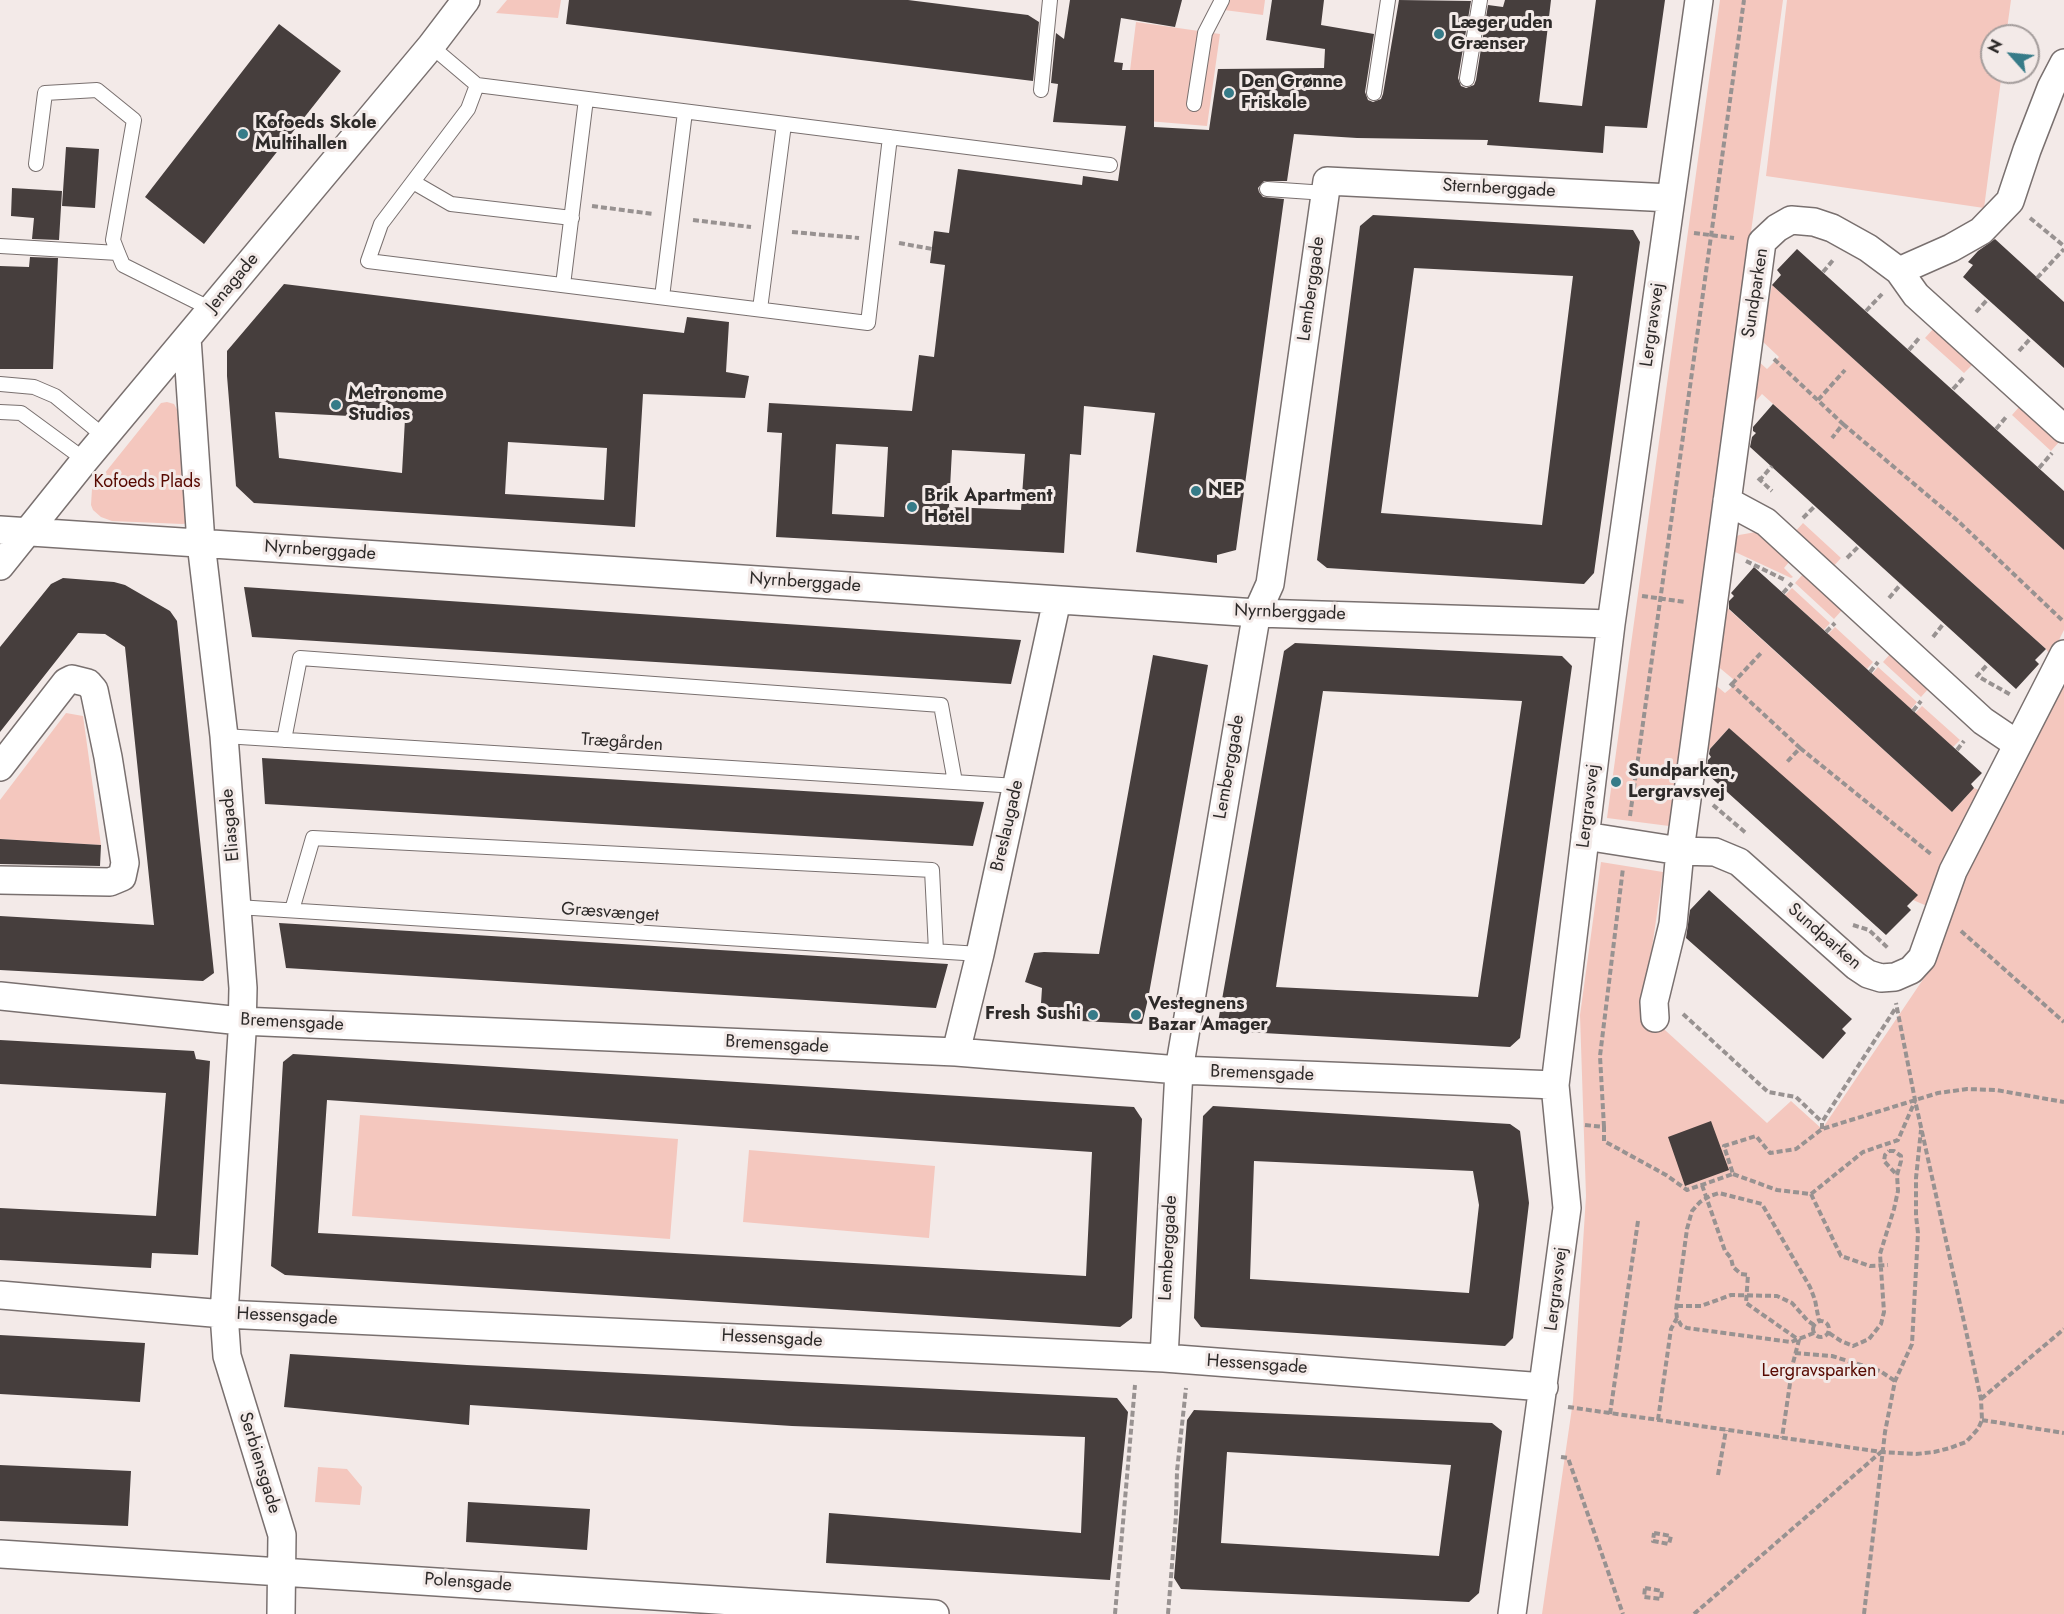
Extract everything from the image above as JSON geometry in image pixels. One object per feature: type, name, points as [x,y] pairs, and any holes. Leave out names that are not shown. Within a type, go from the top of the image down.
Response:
[{"type":"street","name":"Jenagade","points":[[0,566],[85,460],[431,46],[466,0]]},
{"type":"street","name":"Lergravsvej","points":[[1512,1614],[1567,1208],[1555,1085],[1611,624],[1700,0]]},
{"type":"street","points":[[1899,271],[1951,248],[1981,231],[2010,201],[2051,88],[2064,63]]},
{"type":"street","name":"Sternberggade","points":[[1326,187],[1671,198]]},
{"type":"street","name":"Lemberggade","points":[[1164,1358],[1179,1070],[1257,613],[1270,584],[1326,187]]},
{"type":"street","name":"Sundparken","points":[[1655,1018],[1654,1002],[1673,924],[1680,850],[1762,242],[1777,228],[1791,220],[1814,222],[1832,228],[1868,248],[1899,271],[1916,295],[2064,429]]},
{"type":"street","name":"Eliasgade","points":[[187,338],[201,543],[224,736],[243,988],[224,1314]]},
{"type":"street","points":[[1727,501],[1766,522],[1983,720],[2017,744]]},
{"type":"street","name":"Nyrnberggade","points":[[0,530],[1257,613],[1611,624]]},
{"type":"street","name":"Breslaugade","points":[[956,1052],[980,954],[1057,600]]},
{"type":"street","points":[[1895,977],[1911,970],[1923,958],[1953,872],[2064,654]]},
{"type":"street","points":[[0,767],[66,682],[72,679],[88,683],[94,690],[108,757],[125,862],[122,877],[110,882],[0,880]]},
{"type":"street","name":"Sundparken","points":[[1585,836],[1680,850],[1715,852],[1739,862],[1856,966],[1868,974],[1881,978],[1895,977]]},
{"type":"street","name":"Bremensgade","points":[[0,996],[241,1021],[956,1052],[1179,1070],[1555,1085]]},
{"type":"street","name":"Hessensgade","points":[[0,1295],[224,1314],[1164,1358],[1544,1387]]},
{"type":"street","name":"Serbiensgade","points":[[224,1314],[227,1356],[282,1535],[281,1614]]},
{"type":"street","name":"Polensgade","points":[[0,1554],[283,1572],[677,1605],[935,1614]]},
{"type":"lane","points":[[1041,90],[1050,0]]},
{"type":"lane","points":[[1194,104],[1206,33],[1222,0]]},
{"type":"lane","points":[[1374,93],[1388,0]]},
{"type":"lane","points":[[1467,79],[1480,0]]},
{"type":"lane","points":[[431,46],[477,85],[1110,165]]},
{"type":"lane","points":[[477,85],[468,109],[381,224],[368,261],[868,323],[890,137]]},
{"type":"lane","points":[[36,164],[45,93],[97,90],[134,120],[113,240],[118,253],[123,265],[211,309]]},
{"type":"lane","points":[[564,285],[586,99]]},
{"type":"lane","points":[[663,297],[685,111]]},
{"type":"lane","points":[[760,309],[784,124]]},
{"type":"lane","points":[[413,182],[451,204],[572,218]]},
{"type":"lane","points":[[1267,189],[1326,187]]},
{"type":"lane","points":[[0,246],[118,253]]},
{"type":"lane","points":[[0,384],[34,387],[55,396],[105,437]]},
{"type":"lane","points":[[0,411],[21,413],[85,460]]},
{"type":"lane","points":[[284,740],[300,658],[941,705],[955,782]]},
{"type":"lane","name":"Trægården","points":[[224,736],[1017,786]]},
{"type":"lane","points":[[292,910],[313,838],[932,870],[936,951]]},
{"type":"lane","name":"Græsvænget","points":[[237,907],[980,954]]},
{"type":"path","points":[[1744,0],[1626,843],[1600,1056],[1604,1141],[1666,1175],[1687,1190],[1732,1174],[1777,1190],[1811,1194],[1863,1152],[1898,1140],[1915,1100]]},
{"type":"path","points":[[2010,201],[2064,248],[2037,278]]},
{"type":"path","points":[[1667,229],[1762,242]]},
{"type":"path","points":[[1749,335],[1843,423],[1958,521],[2064,622]]},
{"type":"path","points":[[1818,400],[1845,370]]},
{"type":"path","points":[[1832,438],[1843,423]]},
{"type":"path","points":[[1616,592],[1713,605]]},
{"type":"path","points":[[1732,684],[1761,653]]},
{"type":"path","points":[[1705,664],[1732,684],[1800,748],[1953,872]]},
{"type":"path","points":[[1786,763],[1800,748]]},
{"type":"path","points":[[1938,912],[2064,1022]]},
{"type":"path","points":[[1660,975],[1679,1011],[1768,1092],[1796,1097],[1822,1122]]},
{"type":"path","points":[[1564,1407],[1882,1452],[1916,1454],[1934,1452],[1965,1442],[1978,1429],[1982,1420],[1981,1399],[1896,1008],[1895,977]]},
{"type":"path","points":[[1822,1129],[1822,1122],[1896,1008]]},
{"type":"path","points":[[1732,1174],[1724,1146],[1756,1136],[1770,1153],[1796,1149],[1822,1129],[1938,1093],[1967,1089],[2014,1092],[2064,1102]]},
{"type":"path","points":[[1558,1123],[1604,1127]]},
{"type":"path","points":[[1864,1614],[1882,1452],[1895,1381],[1912,1344],[1918,1233],[1916,1178],[1921,1127]]},
{"type":"path","points":[[1829,1333],[1853,1346],[1862,1344],[1876,1331],[1884,1318],[1880,1254],[1897,1197],[1897,1175],[1901,1161],[1901,1156],[1894,1151],[1889,1151],[1884,1161],[1897,1175]]},
{"type":"path","points":[[1702,1185],[1725,1251],[1731,1258],[1733,1267],[1741,1274],[1748,1275],[1746,1303],[1799,1340]]},
{"type":"path","points":[[1658,1420],[1671,1329],[1677,1318],[1687,1228],[1692,1211],[1707,1197],[1719,1193],[1762,1204],[1801,1270],[1815,1299],[1819,1321]]},
{"type":"path","points":[[1811,1194],[1841,1257],[1870,1266],[1888,1264]]},
{"type":"path","points":[[1610,1413],[1638,1221]]},
{"type":"path","points":[[1677,1306],[1701,1306],[1723,1297],[1746,1294],[1778,1296],[1787,1299],[1808,1322],[1814,1325]]},
{"type":"path","points":[[1677,1318],[1687,1328],[1791,1342],[1814,1333]]},
{"type":"path","points":[[1819,1321],[1827,1323],[1830,1328],[1829,1333]]},
{"type":"path","points":[[1814,1325],[1819,1321]]},
{"type":"path","points":[[1814,1325],[1814,1333]]},
{"type":"path","points":[[1981,1399],[2064,1329]]},
{"type":"path","points":[[1814,1333],[1821,1337],[1829,1333]]},
{"type":"path","points":[[1782,1438],[1799,1340]]},
{"type":"path","points":[[1795,1353],[1832,1356],[1880,1371],[1895,1381]]},
{"type":"path","points":[[1115,1614],[1164,1358]]},
{"type":"path","points":[[1164,1358],[1178,1471],[1168,1614]]},
{"type":"path","points":[[1982,1420],[2064,1433]]},
{"type":"path","points":[[1718,1475],[1726,1430]]},
{"type":"path","points":[[1694,1614],[1882,1452]]},
{"type":"path","points":[[1560,1457],[1568,1458],[1623,1614]]},
{"type":"path","points":[[1654,1533],[1671,1536],[1670,1544],[1653,1541],[1654,1533]]},
{"type":"path","points":[[1645,1588],[1662,1591],[1661,1599],[1644,1597],[1645,1588]]},
{"type":"green space","points":[[507,0],[561,0],[558,18],[496,13]]},
{"type":"green space","points":[[1226,0],[1265,0],[1263,15],[1224,10]]},
{"type":"green space","points":[[1720,0],[1783,0],[1669,826],[1607,818]]},
{"type":"green space","points":[[1787,0],[2011,0],[2008,24],[1980,24],[1980,84],[2000,84],[1984,208],[1766,176]]},
{"type":"green space","points":[[1136,22],[1220,34],[1207,126],[1124,119]]},
{"type":"green space","points":[[1772,285],[2064,550],[2064,630],[2051,656],[2046,649],[1762,394],[1751,407],[1757,360],[1767,369],[1779,357],[1761,340]]},
{"type":"green space","points":[[1934,328],[1973,364],[1964,373],[1925,338]]},
{"type":"green space","name":"Kofoeds Plads","points":[[161,403],[174,404],[180,415],[190,523],[112,521],[101,517],[91,505],[92,489]]},
{"type":"green space","points":[[2020,406],[2059,442],[2051,451],[2012,415]]},
{"type":"green space","points":[[1803,523],[1841,558],[1832,568],[1794,533]]},
{"type":"green space","points":[[1756,532],[1789,562],[1784,568],[1793,577],[1733,551],[1736,544],[1735,538]]},
{"type":"green space","points":[[1804,573],[1843,609],[1834,619],[1795,583]]},
{"type":"green space","points":[[1792,588],[1830,623],[1824,630],[1785,595]]},
{"type":"green space","points":[[1725,606],[1952,812],[1974,788],[1979,790],[1949,849],[1927,906],[1913,900],[1729,728],[1707,752],[1713,683],[1725,693],[1731,688],[1733,679],[1715,664]]},
{"type":"green space","points":[[1835,627],[1873,662],[1867,669],[1828,634]]},
{"type":"green space","points":[[1891,653],[1929,688],[1921,697],[1883,662]]},
{"type":"green space","points":[[1878,667],[1917,702],[1911,709],[1872,674]]},
{"type":"green space","name":"Lergravsparken","points":[[2064,678],[2064,1614],[1542,1614],[1573,1401],[1586,1196],[1580,1015],[1601,862],[1663,872],[1643,1010],[1767,1123],[1791,1101],[1822,1129],[1928,972],[1971,855]]},
{"type":"green space","points":[[1922,706],[1960,740],[1953,747],[1915,713]]},
{"type":"green space","points":[[66,713],[83,716],[101,845],[0,839],[0,800]]},
{"type":"green space","points":[[360,1115],[678,1139],[670,1239],[352,1216]]},
{"type":"green space","points":[[749,1150],[935,1166],[929,1238],[743,1222]]},
{"type":"green space","points":[[318,1467],[347,1469],[362,1487],[360,1505],[315,1502]]},
{"type":"building","points":[[569,0],[908,0],[1028,15],[1039,22],[1033,81],[566,24]]},
{"type":"building","points":[[1070,0],[1182,0],[1175,27],[1121,18],[1114,62],[1123,63],[1122,70],[1154,70],[1154,127],[1209,130],[1218,69],[1324,68],[1325,49],[1266,40],[1272,0],[1324,0],[1321,25],[1374,34],[1365,92],[1368,100],[1373,102],[1381,99],[1383,94],[1399,0],[1471,1],[1458,78],[1461,86],[1466,88],[1474,85],[1476,80],[1488,5],[1503,7],[1505,0],[1551,0],[1539,102],[1582,106],[1596,0],[1665,0],[1647,128],[1605,126],[1603,153],[1487,145],[1488,140],[1357,138],[1294,134],[1287,181],[1264,181],[1258,188],[1263,197],[1284,199],[1236,550],[1217,555],[1217,563],[1136,552],[1155,413],[1084,406],[1081,455],[1070,454],[1064,553],[776,537],[782,433],[767,432],[769,403],[912,411],[919,355],[934,357],[945,265],[930,263],[934,231],[949,233],[958,169],[1082,185],[1083,176],[1118,181],[1126,126],[1053,122],[1058,84],[1051,83],[1056,33],[1064,39]],"holes":[[[836,444],[888,447],[884,517],[832,514]],[[952,450],[1025,454],[1021,510],[949,507]]]},
{"type":"building","name":"Kofoeds Skole Multihallen","points":[[279,24],[341,71],[204,244],[145,197]]},
{"type":"building","points":[[66,147],[99,149],[95,208],[62,206]]},
{"type":"building","points":[[12,188],[62,191],[59,240],[32,239],[34,218],[11,216]]},
{"type":"building","points":[[1373,215],[1633,230],[1640,242],[1594,573],[1584,584],[1327,568],[1317,560],[1360,226]],"holes":[[[1414,268],[1573,276],[1542,525],[1381,513]]]},
{"type":"building","points":[[1995,239],[2064,302],[2064,368],[1963,277],[1973,265],[1968,262],[1978,251]]},
{"type":"building","points":[[1797,249],[2064,491],[2064,550],[1772,285],[1781,275],[1777,270]]},
{"type":"building","points":[[30,257],[58,258],[53,369],[0,369],[0,266],[29,267]]},
{"type":"building","name":"Metronome Studios","points":[[284,284],[684,333],[687,317],[729,322],[726,372],[749,376],[745,398],[643,394],[635,527],[254,503],[236,486],[227,351]],"holes":[[[275,412],[405,419],[402,473],[279,458]],[[508,442],[607,448],[604,500],[505,494]]]},
{"type":"building","points":[[1773,404],[2046,649],[2035,660],[2039,664],[2016,689],[1750,447],[1752,437],[1756,433],[1753,427]]},
{"type":"building","points":[[1754,567],[1982,773],[1971,784],[1974,788],[1952,812],[1729,609],[1729,601],[1734,596],[1731,593]]},
{"type":"building","points":[[63,578],[125,585],[170,611],[177,621],[214,973],[203,981],[0,970],[0,916],[154,925],[125,647],[105,634],[78,633],[0,732],[0,647],[51,584]]},
{"type":"building","points":[[244,587],[1021,640],[1011,684],[252,637]]},
{"type":"building","points":[[1295,643],[1562,656],[1572,666],[1520,1038],[1510,1047],[1228,1031],[1218,1022],[1284,651]],"holes":[[[1323,691],[1522,701],[1478,997],[1276,987]]]},
{"type":"building","points":[[1153,655],[1208,665],[1142,1024],[1040,1019],[1042,988],[1025,982],[1034,953],[1099,954]]},
{"type":"building","points":[[1729,728],[1918,895],[1907,906],[1911,910],[1886,935],[1706,773],[1708,760],[1711,757],[1710,749]]},
{"type":"building","points":[[262,758],[984,802],[973,846],[265,804]]},
{"type":"building","points":[[0,839],[101,845],[100,866],[0,864]]},
{"type":"building","points":[[1709,890],[1852,1019],[1842,1029],[1846,1033],[1823,1059],[1686,938],[1690,910]]},
{"type":"building","points":[[279,923],[948,964],[936,1008],[286,968]]},
{"type":"building","points":[[0,1040],[194,1051],[196,1059],[210,1061],[198,1255],[152,1253],[151,1268],[0,1260],[0,1208],[156,1216],[166,1093],[0,1084]]},
{"type":"building","points":[[293,1054],[1134,1107],[1142,1119],[1132,1318],[1120,1327],[285,1275],[271,1266],[283,1062]],"holes":[[[327,1100],[1092,1152],[1086,1276],[318,1233]]]},
{"type":"building","points":[[1213,1106],[1510,1124],[1520,1131],[1529,1203],[1513,1338],[1505,1346],[1201,1327],[1194,1318],[1203,1116]],"holes":[[[1254,1161],[1473,1171],[1479,1205],[1469,1293],[1250,1279]]]},
{"type":"building","points":[[1711,1121],[1729,1170],[1685,1186],[1668,1137]]},
{"type":"building","points":[[0,1335],[145,1343],[140,1402],[0,1394]]},
{"type":"building","points":[[290,1354],[1117,1398],[1128,1412],[1110,1580],[826,1563],[829,1513],[1081,1533],[1085,1437],[792,1426],[470,1405],[469,1425],[284,1407]]},
{"type":"building","points":[[1194,1410],[1492,1423],[1502,1431],[1479,1593],[1469,1602],[1181,1589],[1174,1578],[1187,1420]],"holes":[[[1227,1452],[1451,1465],[1439,1556],[1221,1543]]]},
{"type":"building","points":[[0,1465],[131,1471],[128,1526],[0,1521]]},
{"type":"building","points":[[468,1502],[590,1509],[587,1550],[466,1542]]},
{"type":"place","name":"Læger uden Grænser","points":[[1439,34]]},
{"type":"place","name":"Den Grønne Friskole","points":[[1229,93]]},
{"type":"place","name":"Kofoeds Skole Multihallen","points":[[243,134]]},
{"type":"place","name":"Metronome Studios","points":[[336,405]]},
{"type":"place","name":"NEP","points":[[1196,491]]},
{"type":"place","name":"Brik Apartment Hotel","points":[[912,507]]},
{"type":"place","name":"Sundparken, Lergravsvej","points":[[1616,782]]},
{"type":"place","name":"Fresh Sushi","points":[[1093,1015]]},
{"type":"place","name":"Vestegnens Bazar Amager","points":[[1136,1015]]}]
